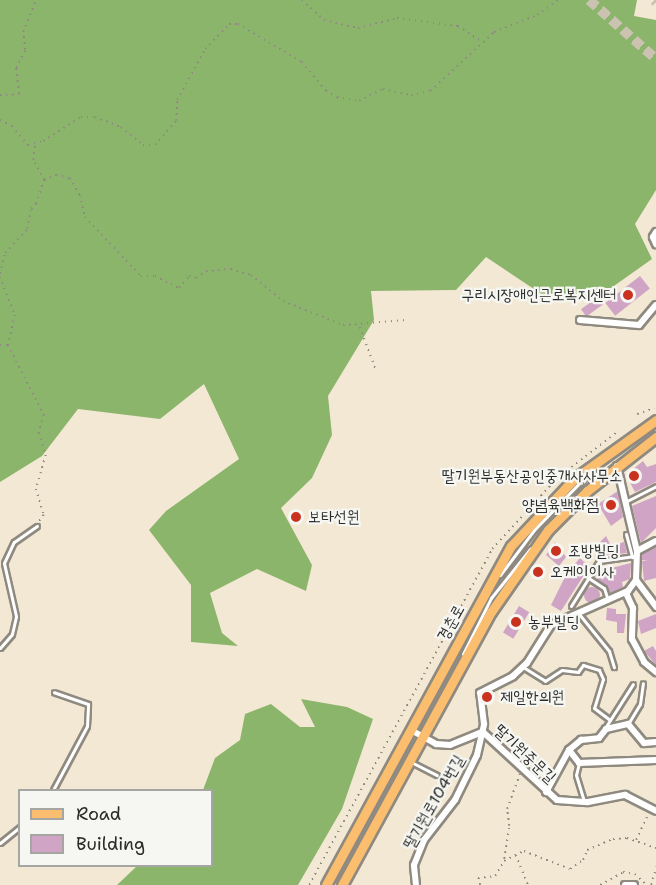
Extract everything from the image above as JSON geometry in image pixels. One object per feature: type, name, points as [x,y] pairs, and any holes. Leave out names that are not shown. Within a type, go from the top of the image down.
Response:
[{"type":"main road","name":"경춘로","points":[[326,885],[498,565],[528,524],[574,479],[656,420]]},
{"type":"main road","name":"경춘로","points":[[342,885],[490,612],[548,530],[617,465],[656,437]]},
{"type":"street","points":[[656,232],[653,237],[656,244]]},
{"type":"street","points":[[580,321],[639,325],[656,305]]},
{"type":"street","points":[[617,465],[627,501],[635,555],[636,580],[656,606]]},
{"type":"street","points":[[635,555],[656,541]]},
{"type":"street","points":[[483,732],[480,693],[523,667],[548,627],[626,594],[636,580]]},
{"type":"street","points":[[626,594],[633,608],[632,639],[644,662],[656,672]]},
{"type":"street","points":[[546,792],[569,750],[581,741],[599,738],[604,729],[628,724],[644,743],[656,742]]},
{"type":"street","name":"딸기원중문길","points":[[411,730],[436,744],[450,745],[483,732],[557,800],[584,802],[625,795],[653,809]]},
{"type":"street","name":"딸기원로104번길","points":[[416,885],[414,865],[424,840],[455,800],[477,755],[483,732]]},
{"type":"street","points":[[569,750],[579,763],[656,760]]},
{"type":"street","points":[[625,885],[634,885]]},
{"type":"lane","points":[[627,501],[656,486]]},
{"type":"lane","points":[[0,648],[12,634],[16,616],[4,563],[14,542],[37,526]]},
{"type":"lane","points":[[571,606],[599,561],[635,555],[626,534]]},
{"type":"lane","points":[[587,577],[605,589],[609,602]]},
{"type":"lane","points":[[579,614],[609,651],[614,668]]},
{"type":"lane","points":[[523,667],[545,681],[561,670],[578,672],[583,665],[598,670],[603,679],[594,708],[610,720]]},
{"type":"lane","points":[[628,724],[640,704],[643,683]]},
{"type":"lane","points":[[604,729],[633,684]]},
{"type":"lane","points":[[54,692],[88,704],[87,726],[54,789]]},
{"type":"lane","points":[[410,762],[437,775]]},
{"type":"lane","points":[[579,763],[576,775],[584,802]]},
{"type":"lane","points":[[0,843],[18,829]]},
{"type":"path","points":[[0,95],[19,94],[16,68],[25,50],[23,32],[36,0]]},
{"type":"path","points":[[302,0],[324,20],[358,28],[397,18],[435,22],[458,26],[484,42]]},
{"type":"path","points":[[0,120],[12,126],[28,145],[70,122],[95,117],[121,127],[143,145],[155,145],[176,121],[177,100],[205,49],[229,24],[238,24],[302,62],[326,91],[359,101],[383,89],[411,95],[430,91],[494,32],[537,15],[558,0]]},
{"type":"path","points":[[34,143],[33,160],[44,180],[36,204],[31,209],[27,229],[5,253],[0,275],[15,315],[8,345],[44,414],[39,433],[46,455],[36,489],[44,515],[37,526]]},
{"type":"path","points":[[44,180],[56,175],[70,178],[80,195],[85,217],[141,276],[155,276],[179,288],[189,276],[196,278],[206,271],[231,269],[251,275],[294,306],[319,312],[343,325],[360,326],[405,320]]},
{"type":"path","points":[[360,326],[376,370]]},
{"type":"path","points":[[0,345],[8,345]]},
{"type":"path","points":[[637,414],[654,408]]},
{"type":"path","points":[[480,885],[478,878],[495,876],[504,861],[509,826],[507,809],[523,769]]},
{"type":"path","points":[[636,841],[653,809]]},
{"type":"path","points":[[504,861],[524,851],[570,869],[598,844],[627,838],[656,848]]},
{"type":"path","points":[[516,855],[528,885]]},
{"type":"path","points":[[651,885],[656,867]]},
{"type":"path","points":[[600,885],[623,872],[635,874],[646,885]]},
{"type":"green space","points":[[0,0],[637,0],[634,16],[656,20],[656,190],[635,224],[652,259],[604,293],[552,301],[486,257],[456,290],[371,291],[374,320],[328,396],[332,435],[312,478],[281,508],[312,565],[306,591],[257,569],[210,593],[222,633],[238,646],[191,642],[191,585],[149,530],[166,511],[239,459],[204,384],[160,419],[78,409],[42,456],[0,482]]},
{"type":"green space","points":[[301,699],[347,707],[373,719],[342,809],[298,885],[117,885],[136,867],[213,867],[213,789],[203,789],[215,758],[240,740],[245,714],[271,704],[300,727],[315,727]]},
{"type":"building","name":"구리시장애인근로복지센터","points":[[640,276],[650,289],[615,316],[605,303]]},
{"type":"building","points":[[598,297],[603,304],[586,317],[581,309]]},
{"type":"building","points":[[643,461],[647,467],[656,464],[656,482],[635,492],[626,475]]},
{"type":"building","points":[[618,491],[623,517],[611,526],[598,504]]},
{"type":"building","points":[[656,496],[656,528],[641,543],[632,506]]},
{"type":"building","points":[[606,536],[611,546],[624,542],[627,553],[597,556],[594,548]]},
{"type":"building","name":"조방빌딩","points":[[555,542],[566,557],[559,566],[546,555]]},
{"type":"building","points":[[656,547],[656,578],[644,581],[642,561],[648,560],[642,560],[642,554]]},
{"type":"building","points":[[580,558],[589,567],[561,611],[551,605],[567,573]]},
{"type":"building","points":[[631,563],[630,579],[622,582],[623,587],[610,593],[597,579],[596,572]]},
{"type":"building","points":[[589,587],[595,587],[600,595],[598,601],[589,603],[584,598],[584,592]]},
{"type":"building","name":"농부빌딩","points":[[519,606],[529,612],[513,639],[503,633]]},
{"type":"building","points":[[607,608],[616,609],[616,614],[626,614],[624,633],[617,633],[617,622],[606,620]]},
{"type":"building","points":[[656,614],[656,628],[641,634],[638,621]]},
{"type":"building","points":[[653,646],[656,651],[656,665],[644,651]]},
{"type":"tunnel","points":[[589,0],[656,59]]},
{"type":"place","name":"구리시장애인근로복지센터","points":[[628,295]]},
{"type":"place","name":"딸기원부동산공인중개사사무소","points":[[634,476]]},
{"type":"place","name":"양념육백화점","points":[[611,505]]},
{"type":"place","name":"보타선원","points":[[296,517]]},
{"type":"place","name":"조방빌딩","points":[[556,551]]},
{"type":"place","name":"오케이이사","points":[[538,572]]},
{"type":"place","name":"농부빌딩","points":[[516,622]]},
{"type":"place","name":"제일한의원","points":[[487,697]]}]
